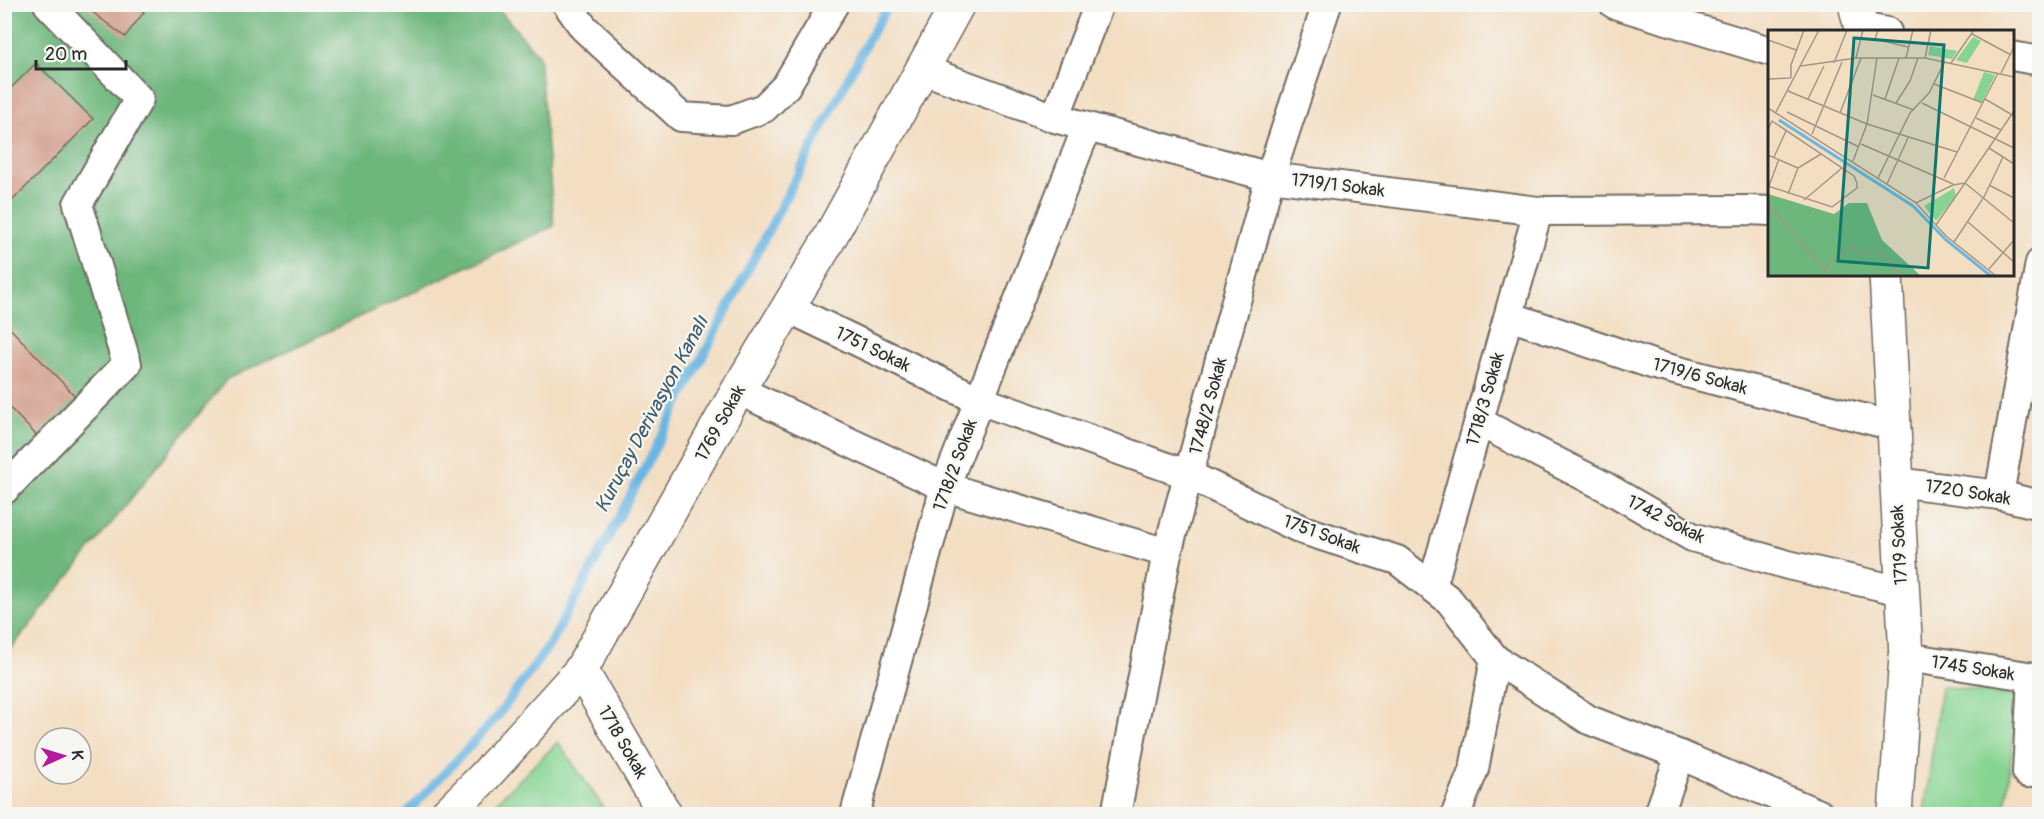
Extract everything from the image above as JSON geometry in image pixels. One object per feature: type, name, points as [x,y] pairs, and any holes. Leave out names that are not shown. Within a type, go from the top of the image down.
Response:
[{"type":"main road","name":"1769 Sokak","points":[[447,814],[483,778],[581,670],[738,390],[824,248],[958,4]]},
{"type":"main road","name":"1719 Sokak","points":[[1886,276],[1906,657],[1895,814]]},
{"type":"main road","name":"1718 Sokak","points":[[581,670],[665,814]]},
{"type":"street","points":[[4,490],[126,364],[78,204],[139,99],[48,4]]},
{"type":"street","points":[[567,4],[584,28],[681,117],[731,120],[764,108],[786,86],[834,4]]},
{"type":"street","points":[[1055,118],[1100,4]]},
{"type":"street","name":"1748/2 Sokak","points":[[1116,814],[1167,553],[1270,177],[1327,4]]},
{"type":"street","points":[[1614,4],[1768,50]]},
{"type":"street","points":[[2014,56],[2040,61]]},
{"type":"street","name":"1719/1 Sokak","points":[[921,69],[1055,118],[1270,177],[1538,211],[1768,211]]},
{"type":"street","name":"1718/2 Sokak","points":[[855,814],[945,487],[1087,127]]},
{"type":"street","name":"1718/3 Sokak","points":[[1432,587],[1538,211]]},
{"type":"street","points":[[1999,495],[2040,263]]},
{"type":"street","name":"1751 Sokak","points":[[788,308],[979,400],[1189,475],[1303,530],[1397,560],[1449,600],[1495,659],[1589,720],[1680,755],[1819,814]]},
{"type":"street","name":"1719/6 Sokak","points":[[1509,316],[1655,365],[1894,426]]},
{"type":"street","points":[[738,390],[945,487],[1167,553]]},
{"type":"street","name":"1742 Sokak","points":[[1479,422],[1604,486],[1692,537],[1788,565],[1902,591]]},
{"type":"street","name":"1720 Sokak","points":[[1896,482],[1999,495],[2040,505]]},
{"type":"street","name":"1745 Sokak","points":[[1906,657],[2036,677]]},
{"type":"street","points":[[1456,814],[1474,769],[1495,659]]},
{"type":"street","points":[[2027,773],[2036,677]]},
{"type":"street","points":[[1659,814],[1680,755]]},
{"type":"green space","points":[[5,5],[495,5],[539,56],[554,226],[227,379],[5,656]]},
{"type":"green space","points":[[1941,686],[2018,696],[2005,814],[1924,814]]},
{"type":"green space","points":[[558,742],[608,814],[484,814]]},
{"type":"building","points":[[82,4],[134,4],[144,12],[125,37]]},
{"type":"building","points":[[36,63],[93,119],[4,209],[4,95]]},
{"type":"building","points":[[4,322],[77,398],[37,436],[4,402]]},
{"type":"waterway","name":"Kuruçay Derivasyon Kanalı","points":[[406,814],[497,717],[550,644],[594,565],[869,38],[889,4]]}]
